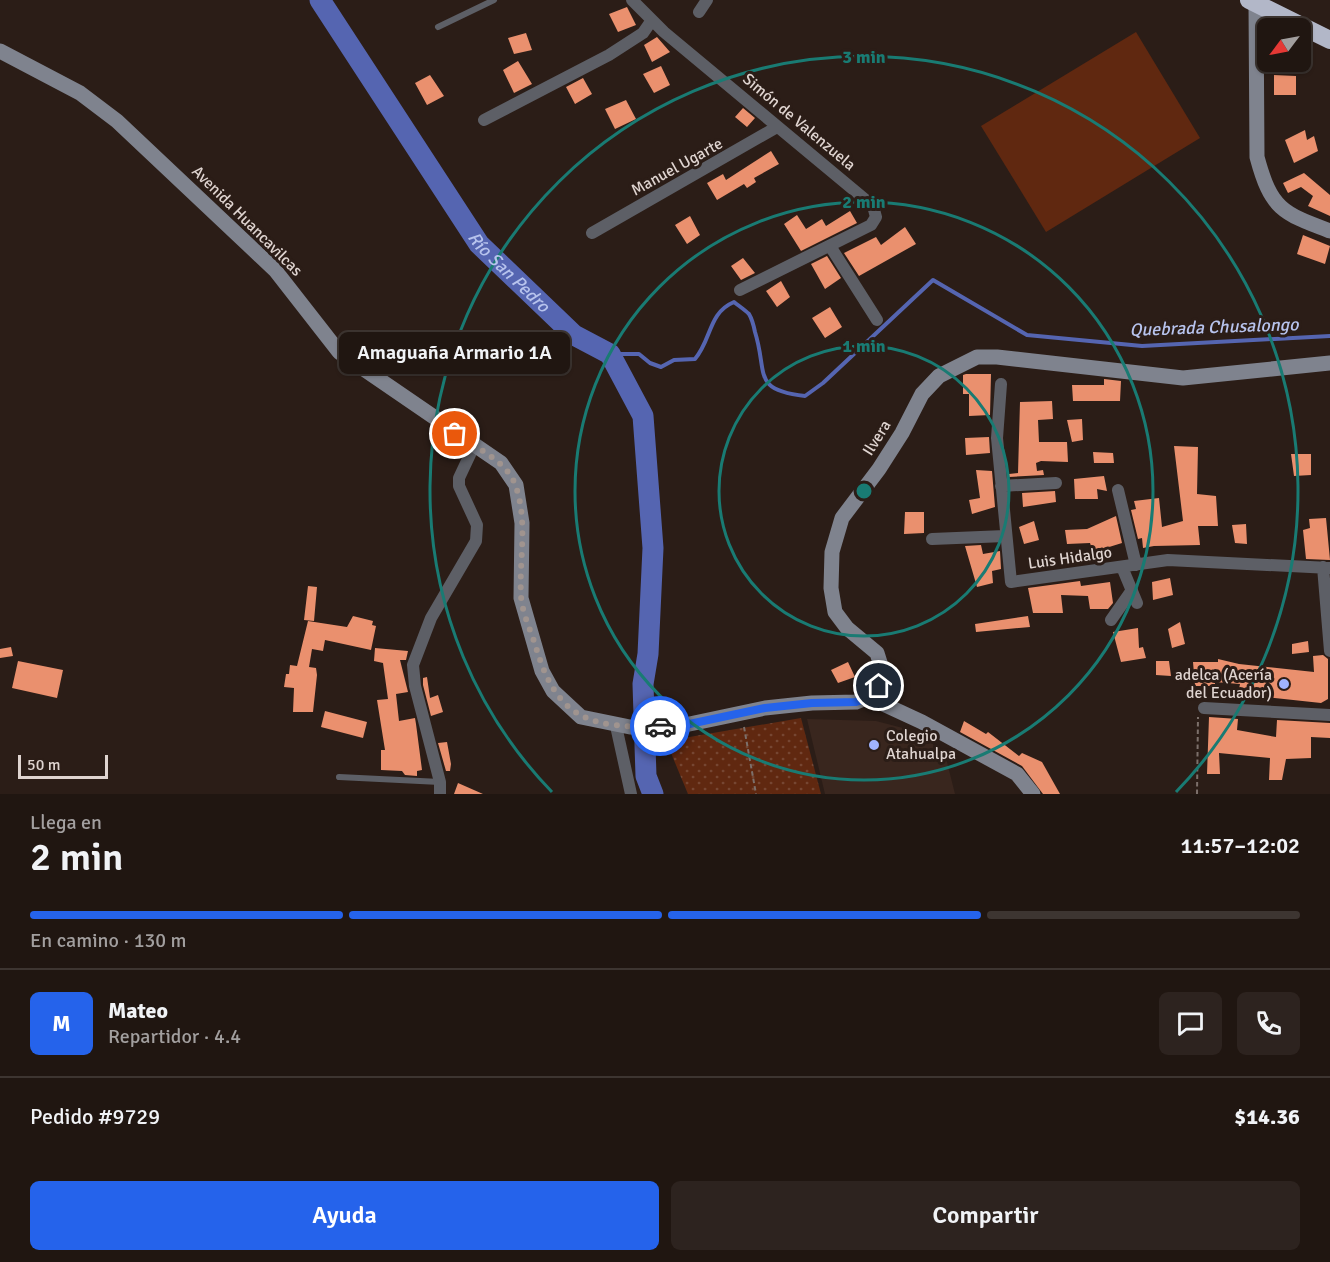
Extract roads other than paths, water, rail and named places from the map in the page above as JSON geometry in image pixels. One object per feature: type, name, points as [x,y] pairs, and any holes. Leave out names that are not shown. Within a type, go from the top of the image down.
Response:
[{"type":"highway","points":[[1253,2],[1330,40]]},
{"type":"street","name":"Simón de Valenzuela","points":[[632,0],[652,20],[777,127],[873,206],[876,217],[871,225],[740,290]]},
{"type":"street","points":[[699,12],[707,0]]},
{"type":"street","points":[[1253,2],[1257,157],[1263,180],[1280,208],[1330,231]]},
{"type":"street","points":[[484,120],[609,56],[643,33],[652,20]]},
{"type":"street","name":"Avenida Huancavilcas","points":[[0,51],[80,93],[117,121],[275,270],[339,352],[501,463],[516,485],[522,523],[521,598],[542,671],[553,691],[566,706],[581,717],[623,727],[680,726],[742,713],[812,703],[856,702],[868,698]]},
{"type":"street","name":"Manuel Ugarte","points":[[592,233],[777,127]]},
{"type":"street","points":[[830,246],[878,320]]},
{"type":"street","name":"Ilvera","points":[[868,698],[879,686],[882,669],[877,653],[846,628],[836,612],[831,588],[832,552],[842,518],[885,460],[922,394],[939,376],[977,357],[1083,365],[1183,378],[1330,363]]},
{"type":"street","name":"Luis Hidalgo","points":[[1001,384],[997,438],[1011,582],[1168,560],[1327,568]]},
{"type":"street","points":[[440,788],[415,686],[413,665],[431,618],[476,541],[477,525],[459,486],[459,478],[474,446]]},
{"type":"street","points":[[1001,486],[1056,483]]},
{"type":"street","points":[[1118,490],[1136,565]]},
{"type":"street","points":[[932,539],[1005,536]]},
{"type":"street","points":[[1122,567],[1137,603]]},
{"type":"street","points":[[1327,568],[1330,651]]},
{"type":"street","points":[[1111,620],[1132,590]]},
{"type":"street","points":[[868,698],[922,722],[1017,774],[1033,794]]},
{"type":"street","points":[[1204,708],[1330,715]]},
{"type":"street","points":[[623,727],[632,794]]},
{"type":"lane","points":[[438,27],[494,0]]},
{"type":"lane","points":[[339,777],[440,788]]},
{"type":"waterway","name":"Río San Pedro","points":[[320,0],[479,244],[574,335],[610,354],[643,416],[653,548],[648,654],[643,684],[646,776],[653,794]]},
{"type":"waterway","name":"Quebrada Chusalongo","points":[[610,354],[639,354],[650,363],[661,367],[674,360],[695,359],[719,313],[734,302],[751,318],[759,346],[762,369],[769,384],[776,389],[805,396],[823,383],[933,280],[1027,335],[1142,346],[1330,336]]},
{"type":"place","name":"Amaguaña Armario 1A","points":[[455,434]]},
{"type":"place","name":"adelca (Acería del Ecuador)","points":[[1284,684]]},
{"type":"place","name":"Colegio Atahualpa","points":[[874,745]]}]
